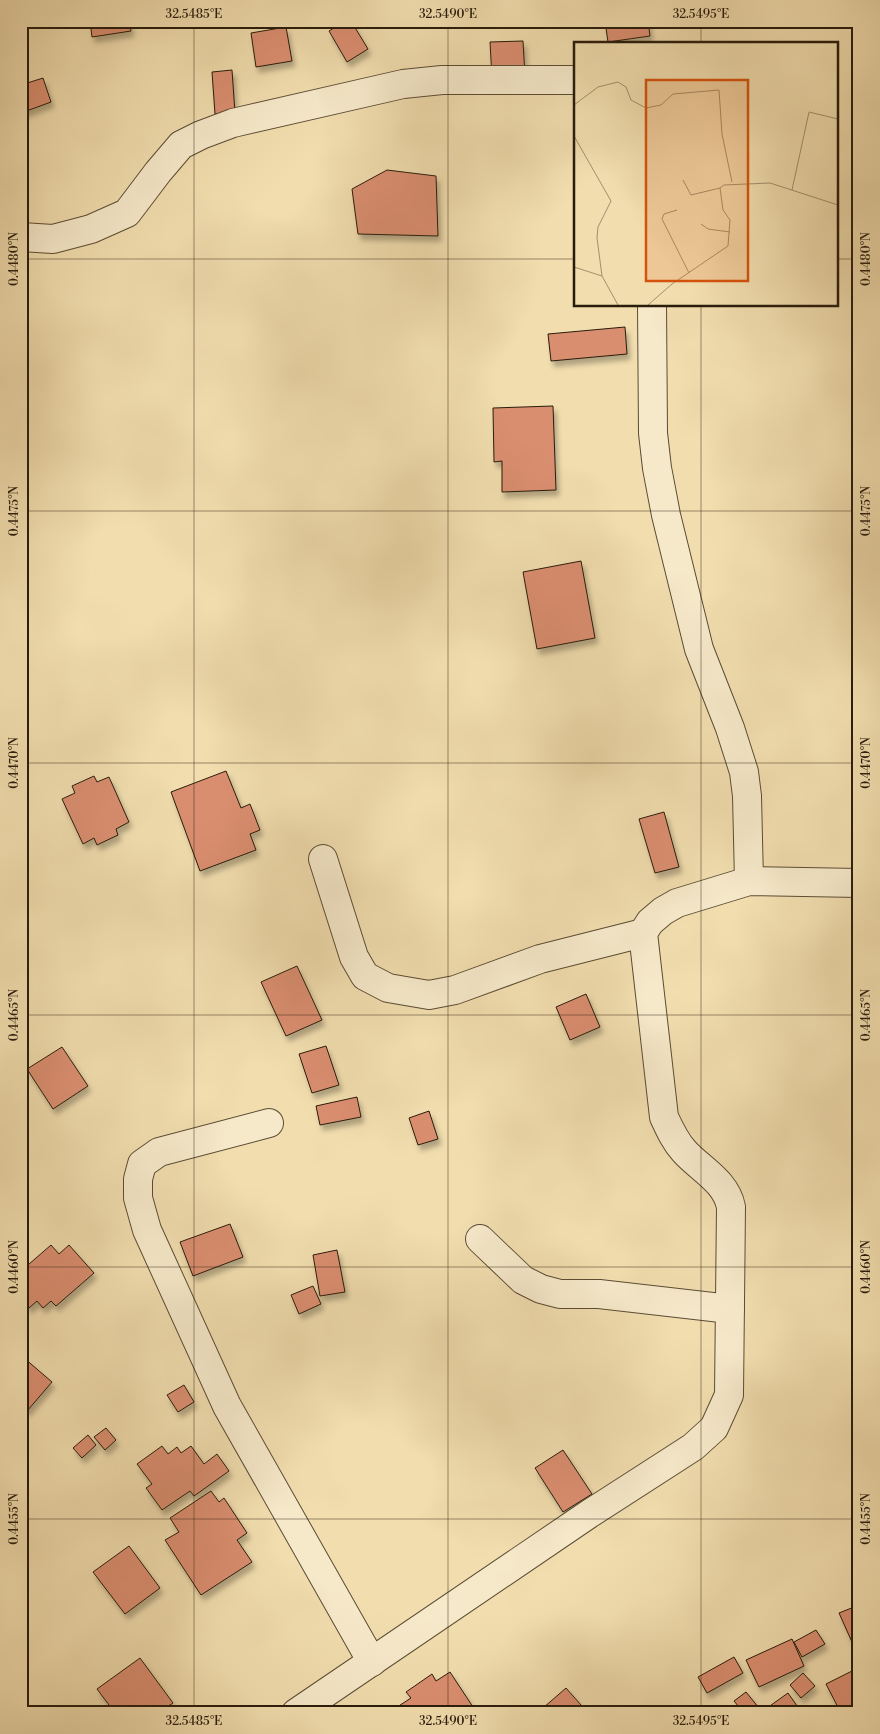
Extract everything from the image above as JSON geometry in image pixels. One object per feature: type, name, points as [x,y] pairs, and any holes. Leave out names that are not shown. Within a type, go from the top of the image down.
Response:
[{"type":"street","points":[[21,237],[53,239],[91,229],[127,213],[181,145],[233,122],[403,84],[442,80],[574,80]]},
{"type":"street","points":[[652,306],[653,433],[657,468],[666,515],[699,649],[730,728],[744,772],[747,796],[749,881]]},
{"type":"street","points":[[323,859],[354,957],[365,976],[388,988],[429,995],[455,990],[540,959],[643,933]]},
{"type":"street","points":[[296,1713],[634,1484],[693,1447],[714,1428],[729,1396],[731,1207],[724,1189],[685,1152],[673,1137],[664,1117],[643,933],[650,922],[676,903],[749,881],[859,883]]},
{"type":"street","points":[[269,1123],[159,1152],[142,1164],[138,1179],[138,1198],[147,1230],[227,1406],[372,1662]]},
{"type":"street","points":[[480,1239],[523,1280],[541,1289],[560,1294],[599,1294],[730,1309]]},
{"type":"building","points":[[90,21],[129,21],[131,31],[92,37]]},
{"type":"building","points":[[345,21],[351,21],[368,49],[347,62],[329,31]]},
{"type":"building","points":[[605,21],[648,21],[650,36],[608,42]]},
{"type":"building","points":[[286,27],[292,61],[256,67],[251,33]]},
{"type":"building","points":[[523,41],[525,76],[492,78],[490,42]]},
{"type":"building","points":[[232,70],[235,113],[215,114],[212,72]]},
{"type":"building","points":[[43,78],[51,102],[21,113],[21,85]]},
{"type":"building","points":[[387,170],[436,176],[438,236],[358,234],[352,189]]},
{"type":"building","points":[[625,327],[627,354],[551,361],[548,334]]},
{"type":"building","points":[[553,406],[556,490],[502,492],[502,461],[494,462],[493,408]]},
{"type":"building","points":[[581,561],[595,638],[537,649],[523,572]]},
{"type":"building","points":[[226,771],[241,808],[250,804],[260,830],[250,834],[256,850],[200,871],[171,792]]},
{"type":"building","points":[[94,776],[97,782],[109,777],[129,822],[116,829],[118,835],[97,845],[94,838],[83,844],[62,799],[75,793],[72,786]]},
{"type":"building","points":[[664,812],[679,867],[655,873],[639,819]]},
{"type":"building","points":[[297,966],[322,1020],[286,1036],[261,982]]},
{"type":"building","points":[[586,994],[600,1027],[570,1040],[556,1007]]},
{"type":"building","points":[[326,1046],[339,1085],[312,1093],[299,1054]]},
{"type":"building","points":[[62,1047],[88,1086],[53,1109],[27,1069]]},
{"type":"building","points":[[357,1097],[361,1117],[320,1125],[316,1106]]},
{"type":"building","points":[[429,1111],[438,1139],[418,1145],[409,1118]]},
{"type":"building","points":[[230,1224],[243,1257],[193,1276],[180,1242]]},
{"type":"building","points":[[51,1245],[59,1254],[69,1245],[94,1273],[56,1306],[51,1301],[43,1308],[37,1301],[29,1308],[21,1299],[21,1271]]},
{"type":"building","points":[[337,1250],[345,1292],[320,1296],[313,1255]]},
{"type":"building","points":[[313,1286],[321,1304],[299,1314],[291,1295]]},
{"type":"building","points":[[24,1358],[52,1382],[27,1411],[21,1406],[21,1362]]},
{"type":"building","points":[[184,1385],[194,1402],[178,1412],[167,1395]]},
{"type":"building","points":[[106,1428],[116,1440],[105,1450],[94,1437]]},
{"type":"building","points":[[88,1435],[96,1445],[82,1458],[73,1448]]},
{"type":"building","points":[[162,1446],[168,1454],[177,1447],[181,1453],[191,1446],[204,1464],[217,1454],[229,1471],[194,1496],[190,1491],[162,1510],[146,1488],[152,1484],[137,1464]]},
{"type":"building","points":[[563,1450],[592,1494],[563,1512],[535,1468]]},
{"type":"building","points":[[211,1491],[219,1502],[224,1498],[247,1533],[237,1540],[252,1562],[201,1595],[165,1540],[179,1532],[170,1518]]},
{"type":"building","points":[[129,1546],[160,1588],[125,1614],[93,1572]]},
{"type":"building","points":[[859,1605],[859,1640],[852,1642],[839,1613]]},
{"type":"building","points":[[816,1630],[825,1644],[802,1657],[794,1642]]},
{"type":"building","points":[[792,1639],[804,1666],[759,1687],[746,1660]]},
{"type":"building","points":[[734,1657],[743,1673],[707,1693],[698,1677]]},
{"type":"building","points":[[140,1658],[173,1703],[161,1711],[163,1713],[115,1713],[97,1689]]},
{"type":"building","points":[[858,1668],[859,1713],[841,1713],[826,1684]]},
{"type":"building","points":[[450,1672],[475,1710],[471,1713],[392,1713],[391,1711],[411,1698],[406,1692],[432,1674],[436,1681]]},
{"type":"building","points":[[803,1673],[815,1686],[801,1698],[790,1685]]},
{"type":"building","points":[[566,1688],[581,1705],[576,1710],[579,1713],[546,1713],[543,1708]]},
{"type":"building","points":[[746,1692],[759,1708],[752,1713],[744,1713],[734,1701]]},
{"type":"building","points":[[788,1693],[802,1713],[760,1713]]}]
